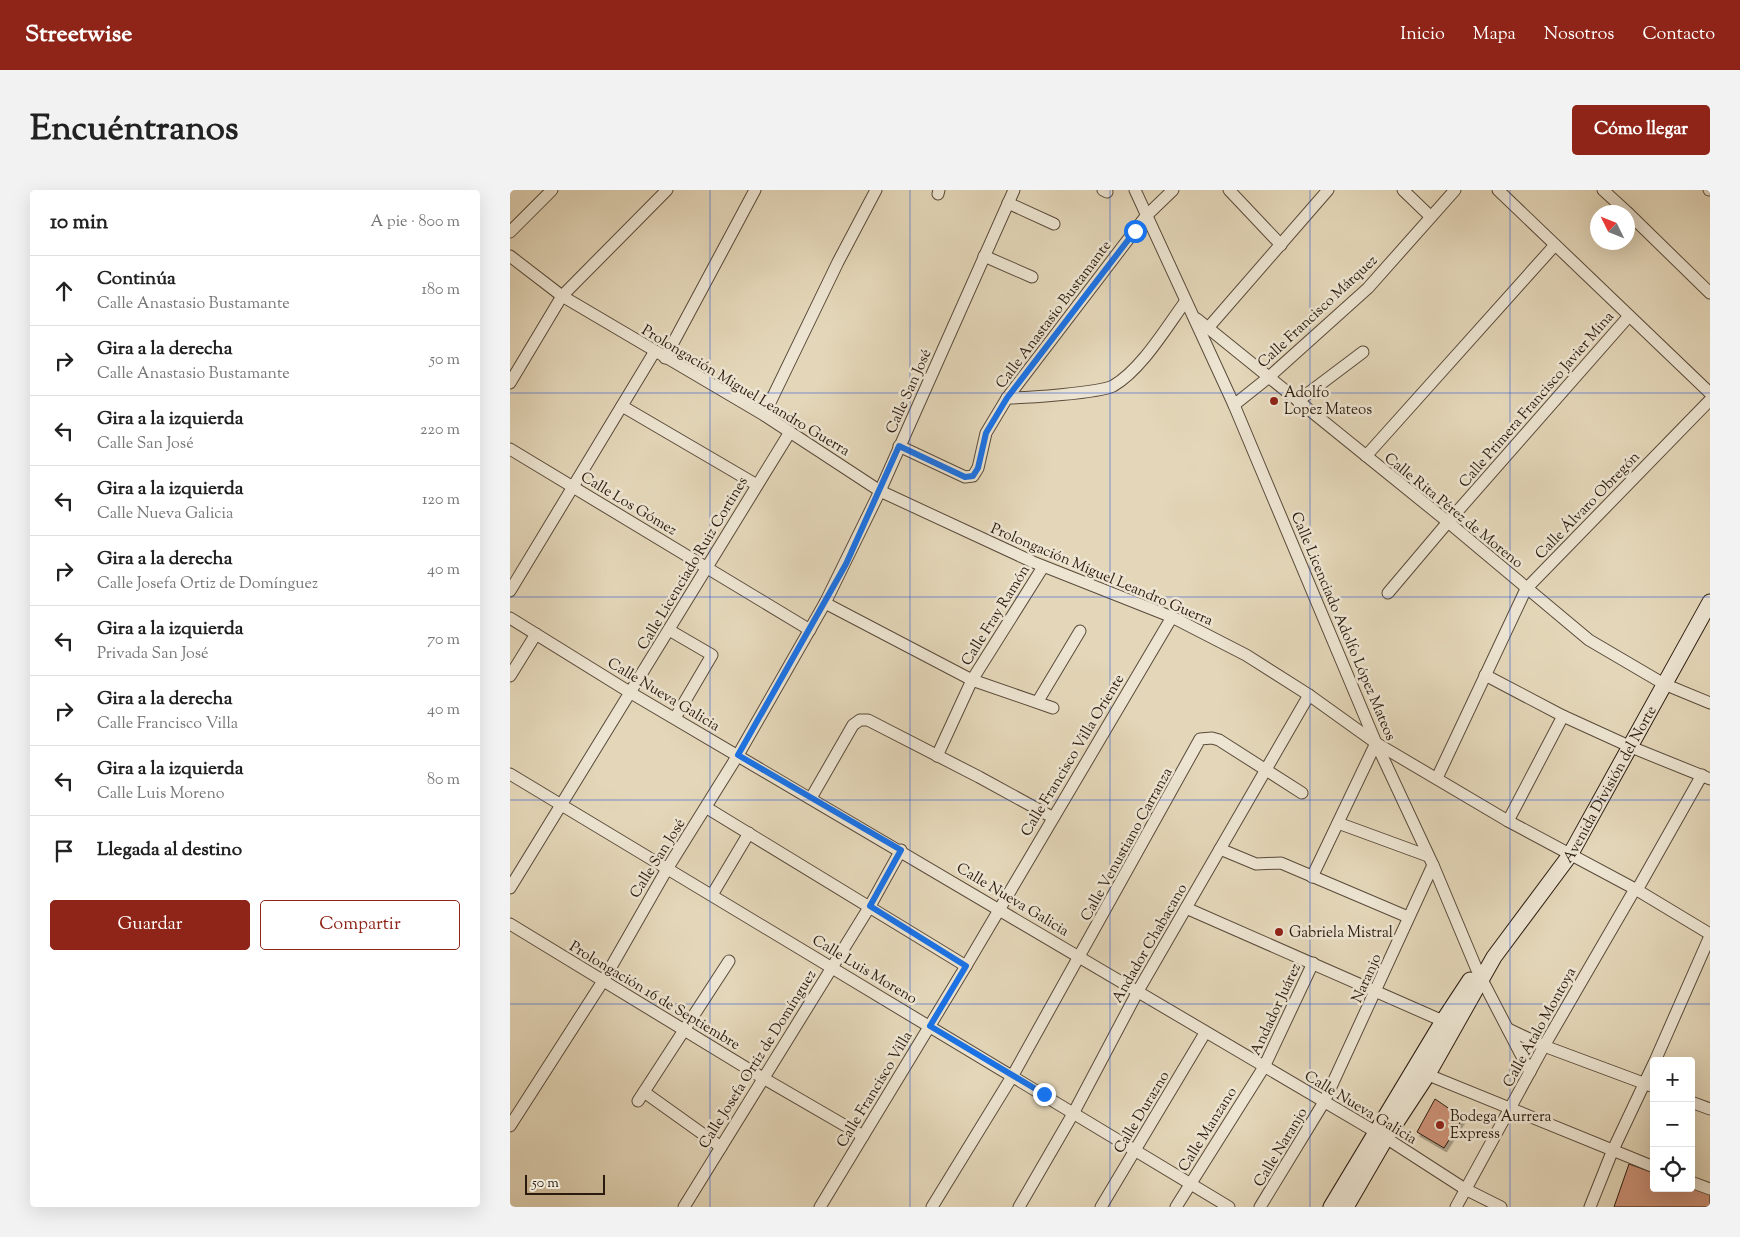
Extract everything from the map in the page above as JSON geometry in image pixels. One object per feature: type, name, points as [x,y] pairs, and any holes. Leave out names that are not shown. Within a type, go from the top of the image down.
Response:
[{"type":"street","points":[[510,232],[552,190]]},
{"type":"street","points":[[510,383],[562,296],[667,190]]},
{"type":"street","points":[[510,591],[622,406],[660,354],[755,190]]},
{"type":"street","points":[[764,415],[838,262],[876,190]]},
{"type":"street","name":"Calle San José","points":[[510,1126],[603,981],[667,869],[738,755],[825,603],[880,491],[1014,190]]},
{"type":"street","name":"Calle Licenciado Adolfo López Mateos","points":[[1135,190],[1234,405],[1376,744],[1431,860],[1479,975],[1530,1072]]},
{"type":"street","name":"Calle Anastasio Bustamante","points":[[899,446],[965,477],[973,476],[978,468],[986,433],[1007,398],[1146,216],[1173,190]]},
{"type":"street","points":[[1229,190],[1281,245]]},
{"type":"street","points":[[1208,328],[1328,190]]},
{"type":"street","points":[[1403,190],[1431,216]]},
{"type":"street","name":"Calle Francisco Márquez","points":[[1234,405],[1269,377],[1368,288],[1455,190]]},
{"type":"street","points":[[1498,190],[1710,393]]},
{"type":"street","points":[[1603,190],[1619,205]]},
{"type":"street","points":[[1008,202],[1054,224]]},
{"type":"street","points":[[1635,221],[1710,293]]},
{"type":"street","points":[[1366,456],[1555,245]]},
{"type":"street","name":"Prolongación Miguel Leandro Guerra","points":[[510,256],[562,296],[764,415],[880,491],[1043,567],[1172,617],[1246,655],[1309,695],[1376,744],[1508,821],[1636,890],[1710,935]]},
{"type":"street","points":[[984,256],[1032,277]]},
{"type":"street","points":[[1007,398],[1030,398],[1111,387],[1136,366],[1185,302]]},
{"type":"street","name":"Calle Rita Pérez de Moreno","points":[[1194,316],[1448,522],[1589,640],[1664,684],[1710,703]]},
{"type":"street","name":"Calle Primera Francisco Javier Mina","points":[[1388,593],[1629,316]]},
{"type":"street","points":[[1298,401],[1363,352]]},
{"type":"street","name":"Calle Álvaro Obregón","points":[[1437,778],[1526,589],[1710,400]]},
{"type":"street","points":[[622,406],[757,486]]},
{"type":"street","name":"Calle Licenciado Ruiz Cortines","points":[[510,888],[790,432]]},
{"type":"street","name":"Calle Los Gómez","points":[[510,449],[810,630]]},
{"type":"street","name":"Calle Fray Ramón","points":[[937,756],[972,680],[1043,567]]},
{"type":"street","name":"Avenida División del Norte","points":[[1421,1072],[1443,1021],[1494,957],[1570,855],[1710,602]]},
{"type":"street","points":[[825,603],[972,680],[1038,701],[1053,708]]},
{"type":"street","name":"Calle Francisco Villa Oriente","points":[[999,908],[1172,617]]},
{"type":"street","name":"Calle Nueva Galicia","points":[[510,618],[631,693],[901,850],[1205,1033],[1381,1135],[1465,1189],[1501,1207]]},
{"type":"street","points":[[669,630],[712,655],[675,718]]},
{"type":"street","points":[[1038,701],[1080,631]]},
{"type":"street","points":[[510,676],[536,634]]},
{"type":"street","points":[[1484,675],[1563,716],[1631,747],[1706,777]]},
{"type":"street","name":"Andador Chabacano","points":[[1019,1207],[1074,1112],[1138,991],[1309,695]]},
{"type":"street","points":[[1508,821],[1563,716]]},
{"type":"street","points":[[811,798],[853,725],[860,720],[868,720],[979,776],[1052,818]]},
{"type":"street","name":"Calle Venustiano Carranza","points":[[932,1207],[1013,1075],[1081,957],[1200,739],[1212,738],[1219,740],[1264,770]]},
{"type":"street","points":[[1312,877],[1376,744]]},
{"type":"street","points":[[1264,770],[1302,793]]},
{"type":"street","name":"Calle Luis Moreno","points":[[510,774],[1013,1075],[1229,1207]]},
{"type":"street","name":"Calle Atalo Montoya","points":[[1456,1207],[1544,1046],[1636,890],[1706,777]]},
{"type":"street","points":[[706,808],[966,966]]},
{"type":"street","points":[[1338,823],[1431,860]]},
{"type":"street","points":[[712,895],[749,834]]},
{"type":"street","points":[[1220,849],[1256,864],[1281,863],[1408,917]]},
{"type":"street","name":"Calle Josefa Ortiz de Domínguez","points":[[684,1207],[831,966],[870,906],[901,850]]},
{"type":"street","name":"Naranjo","points":[[1324,1102],[1377,991],[1431,860]]},
{"type":"street","name":"Calle Francisco Villa","points":[[820,1207],[999,908]]},
{"type":"street","points":[[1186,908],[1443,1021]]},
{"type":"street","name":"Prolongación 16 de Septiembre","points":[[510,924],[763,1078],[863,1136]]},
{"type":"street","points":[[1656,1057],[1706,956],[1710,935]]},
{"type":"street","points":[[721,1147],[641,1096],[729,961]]},
{"type":"street","name":"Andador Juárez","points":[[1264,1067],[1313,963]]},
{"type":"street","name":"Avenida División del Norte","points":[[1331,1207],[1381,1135],[1479,975]]},
{"type":"street","points":[[1508,1029],[1544,1046],[1649,1086],[1612,1152],[1590,1207]]},
{"type":"street","name":"Calle Durazno","points":[[1101,1207],[1205,1033]]},
{"type":"street","name":"Calle Manzano","points":[[1176,1207],[1264,1067]]},
{"type":"street","points":[[1421,1072],[1612,1152],[1650,1166]]},
{"type":"street","name":"Calle Naranjo","points":[[1260,1207],[1324,1102]]},
{"type":"street","points":[[1695,1103],[1710,1109]]},
{"type":"street","name":"Avenida División del Norte","points":[[1346,1207],[1381,1135]]},
{"type":"street","points":[[1695,1183],[1710,1189]]},
{"type":"building","name":"Bodega Aurrera Express","points":[[1435,1099],[1463,1118],[1444,1148],[1417,1132]]},
{"type":"building","points":[[1629,1164],[1650,1172],[1650,1192],[1695,1192],[1695,1187],[1710,1193],[1710,1207],[1614,1207]]},
{"type":"place","name":"Adolfo Lopez Mateos","points":[[1274,401]]},
{"type":"place","name":"Gabriela Mistral","points":[[1279,932]]},
{"type":"place","name":"Bodega Aurrera Express","points":[[1440,1125]]},
{"type":"route","points":[[1044,1094],[930,1026],[966,966],[870,906],[901,850],[738,755],[846,564],[899,446],[965,477],[973,476],[978,468],[986,433],[1007,398],[1135,231]]}]
